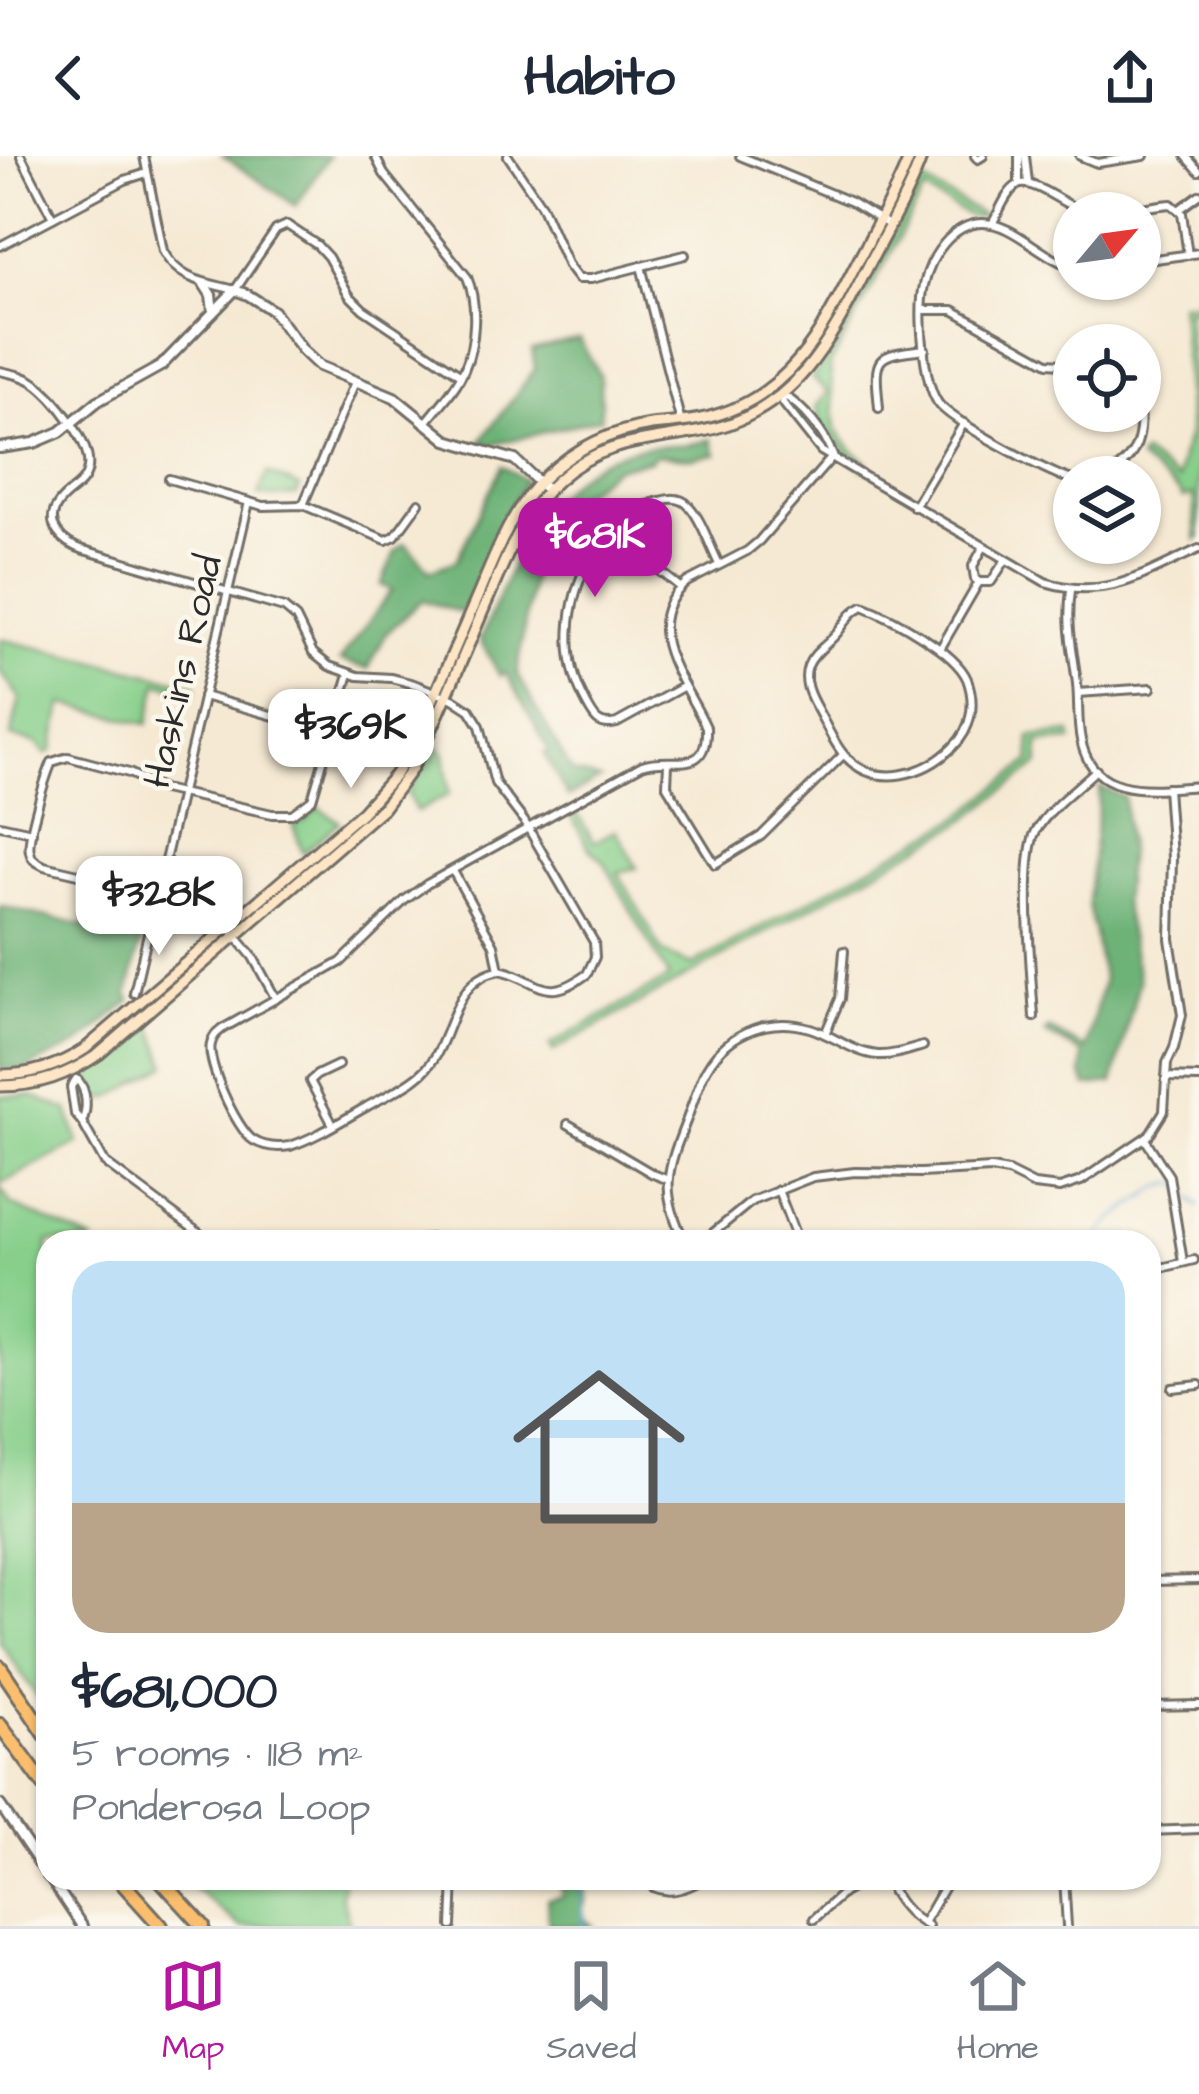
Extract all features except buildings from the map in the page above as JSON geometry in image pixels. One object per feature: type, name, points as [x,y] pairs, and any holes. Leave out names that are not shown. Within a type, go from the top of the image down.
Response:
[{"type":"highway","points":[[0,1667],[36,1720]]},
{"type":"highway","points":[[0,1725],[36,1774]]},
{"type":"highway","points":[[129,1890],[161,1926]]},
{"type":"highway","points":[[170,1890],[203,1926]]},
{"type":"main road","points":[[885,222],[910,156]]},
{"type":"main road","points":[[0,1086],[41,1082],[72,1070],[105,1048],[232,932],[388,802],[411,770],[506,532],[522,503],[605,450],[722,426],[752,413],[778,389],[819,334],[922,156]]},
{"type":"main road","points":[[544,486],[565,460],[598,440],[643,426],[726,412],[778,389]]},
{"type":"main road","points":[[0,1075],[72,1070]]},
{"type":"street","points":[[21,156],[52,218]]},
{"type":"street","points":[[144,156],[158,235],[165,256],[179,272],[255,299],[273,311],[314,362],[394,398],[458,445],[511,458],[544,486]]},
{"type":"street","points":[[374,156],[460,268],[473,292],[467,361],[425,424]]},
{"type":"street","points":[[508,156],[541,205],[578,279],[685,255]]},
{"type":"street","points":[[740,156],[851,202],[885,222]]},
{"type":"street","points":[[1022,156],[1023,184]]},
{"type":"street","points":[[1080,156],[1097,163],[1144,156]]},
{"type":"street","points":[[1186,156],[1199,171]]},
{"type":"street","points":[[0,246],[148,172]]},
{"type":"street","points":[[1023,184],[1088,212],[1172,204],[1180,209],[1188,255]]},
{"type":"street","points":[[992,224],[1008,196],[1023,184]]},
{"type":"street","points":[[1180,209],[1198,196]]},
{"type":"street","points":[[1053,259],[992,224],[964,226],[950,237],[925,281],[922,310],[929,381],[938,403],[949,415],[1053,473]]},
{"type":"street","points":[[0,448],[43,440],[98,400],[164,363],[235,290],[276,230],[287,225],[328,256],[349,295],[363,308],[461,375]]},
{"type":"street","points":[[1161,258],[1199,253]]},
{"type":"street","points":[[641,266],[681,422]]},
{"type":"street","points":[[204,284],[212,295],[213,313]]},
{"type":"street","points":[[922,310],[953,310],[1053,363]]},
{"type":"street","points":[[878,408],[880,360],[889,353],[925,349]]},
{"type":"street","points":[[0,370],[32,380],[48,394],[86,446],[88,468],[80,485],[55,508],[53,524],[63,541],[292,613],[313,652],[329,666],[349,674],[400,680],[464,704],[481,726],[495,783],[528,828],[594,942],[595,957],[587,974],[559,989],[539,988],[512,972],[486,973],[469,985],[431,1063],[422,1072],[296,1145],[277,1148],[252,1140],[236,1120],[210,1047],[213,1039],[222,1029],[341,962],[404,900],[453,870],[528,828],[650,761],[676,764],[699,754],[706,741],[706,725],[670,660],[664,636],[666,615],[680,587],[747,551],[766,535],[832,456]]},
{"type":"street","points":[[303,505],[355,382]]},
{"type":"street","points":[[778,389],[783,403],[820,451],[1045,582],[1088,591],[1115,585],[1199,549]]},
{"type":"street","points":[[914,507],[964,423]]},
{"type":"street","points":[[169,479],[272,507],[303,505],[386,540],[395,536],[419,502]]},
{"type":"street","points":[[684,686],[617,723],[606,725],[593,717],[575,678],[569,638],[576,589],[587,562],[616,520],[664,500],[677,499],[689,506],[719,564]]},
{"type":"street","name":"Haskins Road","points":[[134,993],[249,502]]},
{"type":"street","points":[[604,535],[680,587]]},
{"type":"street","points":[[979,582],[973,573],[982,548]]},
{"type":"street","points":[[979,582],[991,582],[1005,561]]},
{"type":"street","points":[[940,649],[979,582]]},
{"type":"street","points":[[1071,590],[1067,625],[1088,760],[1113,783],[1126,787],[1199,786]]},
{"type":"street","points":[[863,606],[869,608],[940,649],[959,665],[971,695],[968,725],[959,741],[940,758],[903,776],[871,773],[843,755],[808,692],[806,674],[812,659],[852,613],[863,606]]},
{"type":"street","points":[[156,892],[38,864],[30,853],[32,832],[49,766],[62,757],[118,769],[180,793],[272,814],[292,814],[312,799],[349,674]]},
{"type":"street","points":[[1078,693],[1151,688]]},
{"type":"street","points":[[203,696],[331,732]]},
{"type":"street","points":[[669,762],[667,786],[715,864],[760,836],[843,755]]},
{"type":"street","points":[[1034,1017],[1031,842],[1048,816],[1096,770]]},
{"type":"street","points":[[716,1230],[746,1205],[813,1177],[992,1169],[1034,1185],[1060,1188],[1081,1181],[1145,1138],[1164,1112],[1167,1064],[1181,1015],[1170,939],[1172,858],[1167,788]]},
{"type":"street","points":[[0,825],[32,832]]},
{"type":"street","points":[[453,870],[494,944],[499,970]]},
{"type":"street","points":[[232,932],[253,957],[276,999]]},
{"type":"street","points":[[825,1034],[841,998],[844,951]]},
{"type":"street","points":[[680,1230],[666,1179],[703,1076],[722,1047],[770,1024],[798,1026],[883,1055],[923,1046]]},
{"type":"street","points":[[332,1126],[310,1082],[338,1065]]},
{"type":"street","points":[[72,1070],[83,1087],[82,1122],[92,1144],[115,1173],[194,1230]]},
{"type":"street","points":[[1166,1077],[1199,1078]]},
{"type":"street","points":[[568,1124],[666,1179]]},
{"type":"street","points":[[1145,1138],[1169,1176],[1183,1262]]},
{"type":"street","points":[[778,1190],[793,1230]]},
{"type":"street","points":[[1161,1267],[1194,1260]]},
{"type":"street","points":[[1173,1388],[1199,1385]]},
{"type":"street","points":[[1161,1581],[1199,1580]]},
{"type":"street","points":[[1161,1706],[1199,1705]]},
{"type":"street","points":[[0,1805],[36,1858]]},
{"type":"street","points":[[1161,1831],[1199,1829]]},
{"type":"street","points":[[58,1890],[82,1926]]},
{"type":"street","points":[[452,1926],[454,1890]]},
{"type":"street","points":[[814,1918],[848,1890]]},
{"type":"street","points":[[891,1890],[899,1904],[924,1925],[943,1890]]},
{"type":"street","points":[[1065,1890],[1067,1926]]},
{"type":"green space","points":[[223,156],[329,156],[296,206]]},
{"type":"green space","points":[[921,180],[984,216],[971,217],[924,191],[830,365],[836,430],[868,463],[864,469],[817,417],[816,407],[828,392],[812,378],[838,342]]},
{"type":"green space","points":[[1199,302],[1199,309],[1187,311],[1194,390],[1199,393],[1196,540],[1193,495],[1183,498],[1161,477],[1161,467],[1178,480],[1189,432],[1180,304]]},
{"type":"green space","points":[[579,339],[600,376],[601,418],[492,445],[480,442],[535,369],[532,350]]},
{"type":"green space","points":[[711,439],[716,454],[693,458],[656,455],[615,468],[574,499],[534,565],[517,674],[572,772],[600,779],[568,797],[544,754],[549,750],[506,673],[500,676],[480,640],[534,526],[573,480],[598,462],[629,450]]},
{"type":"green space","points":[[502,466],[525,480],[462,613],[422,600],[386,634],[368,669],[340,661],[392,590],[381,585],[395,552],[405,543],[430,571],[456,561]]},
{"type":"green space","points":[[267,473],[300,487],[297,495],[258,495]]},
{"type":"green space","points":[[0,639],[196,685],[195,692],[158,683],[148,724],[63,704],[52,751],[46,754],[37,743],[11,737],[20,698],[0,671]]},
{"type":"green space","points":[[1071,733],[1072,741],[1038,743],[1039,764],[960,824],[553,1051],[550,1045],[669,978],[603,860],[589,848],[571,816],[577,813],[594,842],[616,830],[637,868],[618,872],[663,953],[692,965],[957,819],[1031,761],[1030,737]]},
{"type":"green space","points":[[434,744],[444,753],[449,794],[417,812],[407,793]]},
{"type":"green space","points":[[1100,787],[1124,797],[1128,852],[1123,901],[1139,981],[1113,1083],[1087,1086],[1083,1054],[1045,1033],[1049,1029],[1086,1049],[1103,981],[1088,902]]},
{"type":"green space","points":[[318,807],[340,822],[303,853],[293,825]]},
{"type":"green space","points":[[0,906],[141,939],[128,994],[131,1001],[79,1044],[23,1070],[0,1068]]},
{"type":"green space","points":[[150,1021],[167,1065],[110,1098],[91,1097],[90,1067]]},
{"type":"green space","points":[[0,1096],[32,1096],[68,1110],[79,1143],[0,1184]]},
{"type":"green space","points":[[0,1186],[10,1204],[68,1230],[36,1230],[36,1695],[0,1642]]},
{"type":"green space","points":[[196,1890],[342,1890],[350,1926],[240,1926]]},
{"type":"green space","points":[[561,1890],[585,1890],[582,1910],[593,1926],[549,1926],[547,1899],[563,1896]]},
{"type":"waterway","points":[[1104,1230],[1160,1187],[1180,1182],[1199,1206]]},
{"type":"waterway","points":[[581,1890],[586,1926]]}]
